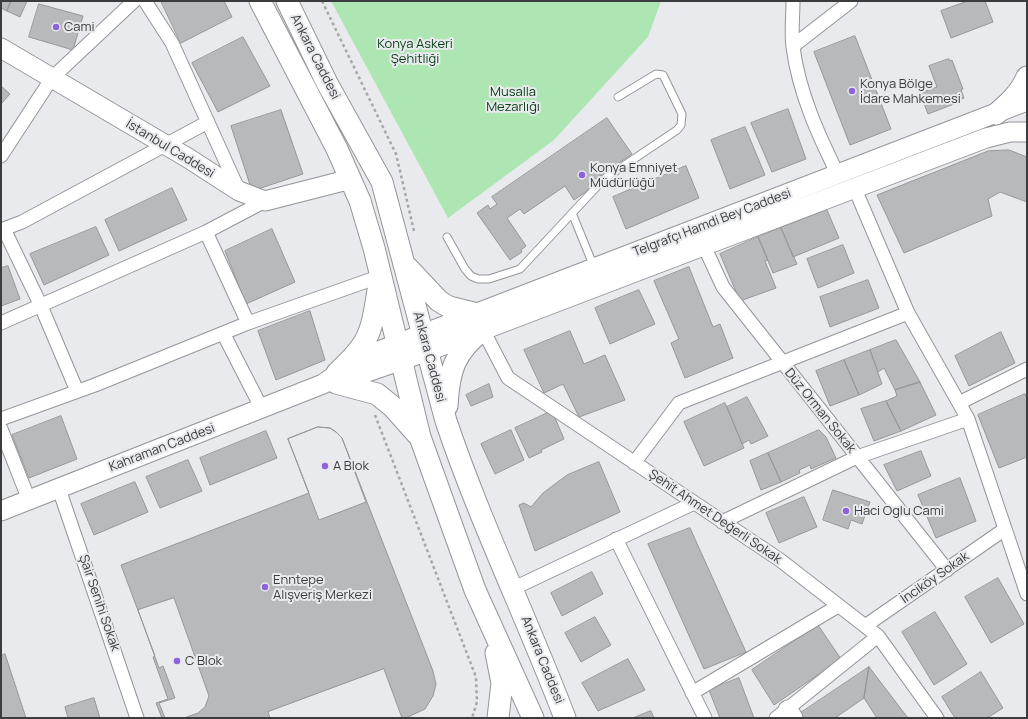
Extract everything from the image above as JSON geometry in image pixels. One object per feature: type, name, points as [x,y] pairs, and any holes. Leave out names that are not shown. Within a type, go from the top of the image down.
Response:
[{"type":"main road","name":"Ankara Caddesi","points":[[260,1],[351,179],[369,227],[420,437],[475,590],[533,718]]},
{"type":"main road","name":"Ankara Caddesi","points":[[287,1],[326,83],[382,182],[446,421],[481,516],[541,654],[565,718]]},
{"type":"main road","name":"İstanbul Caddesi","points":[[1,48],[239,191],[265,201]]},
{"type":"main road","points":[[996,114],[1019,92],[1027,76]]},
{"type":"main road","name":"Telgrafçı Hamdi Bey Caddesi","points":[[480,322],[594,268],[1027,101]]},
{"type":"main road","name":"Telgrafçı Hamdi Bey Caddesi","points":[[399,352],[480,322],[704,246],[986,138],[1010,132],[1027,132]]},
{"type":"main road","points":[[265,201],[351,179]]},
{"type":"main road","points":[[403,262],[420,283],[439,300],[449,307],[480,322],[470,340],[456,359],[451,371],[446,421]]},
{"type":"main road","points":[[381,276],[373,316],[366,339],[356,354],[332,380],[377,394],[393,408],[420,437]]},
{"type":"main road","name":"Kahraman Caddesi","points":[[1,511],[262,409],[332,380],[370,354],[399,352]]},
{"type":"main road","points":[[475,590],[490,627],[498,658],[502,682],[498,718]]},
{"type":"street","points":[[1,156],[52,78],[134,1]]},
{"type":"street","points":[[145,1],[172,43],[239,191]]},
{"type":"street","points":[[793,1],[793,46],[797,70],[813,121],[838,175]]},
{"type":"street","points":[[793,46],[851,1]]},
{"type":"street","points":[[77,391],[41,306],[3,229],[22,222],[208,122]]},
{"type":"street","points":[[855,189],[908,313],[968,419],[1027,594]]},
{"type":"street","points":[[1,324],[206,232],[265,201]]},
{"type":"street","points":[[206,232],[248,323]]},
{"type":"street","name":"Düz Orman Sokak","points":[[704,246],[723,287],[781,363],[946,570]]},
{"type":"street","points":[[1,419],[77,391],[248,323],[381,276]]},
{"type":"street","points":[[634,463],[679,403],[908,313]]},
{"type":"street","name":"Şehit Ahmet Değerli Sokak","points":[[480,322],[508,378],[780,560],[878,636],[937,718]]},
{"type":"street","points":[[223,333],[262,409]]},
{"type":"street","points":[[959,403],[1027,369]]},
{"type":"street","points":[[722,522],[857,458],[968,419]]},
{"type":"street","points":[[1,429],[29,500]]},
{"type":"street","name":"Şair Senihi Sokak","points":[[59,488],[137,718]]},
{"type":"street","points":[[512,589],[616,538],[694,503]]},
{"type":"street","name":"İnciköy Sokak","points":[[865,626],[1005,529]]},
{"type":"street","points":[[616,538],[705,718]]},
{"type":"street","points":[[692,693],[838,606]]},
{"type":"street","points":[[786,715],[878,636]]},
{"type":"lane","points":[[447,237],[465,269],[471,276],[478,279],[489,279],[520,269],[604,179],[677,130],[681,125],[682,114],[663,75],[656,74],[618,97]]},
{"type":"lane","points":[[572,213],[594,268]]},
{"type":"path","points":[[322,1],[396,154],[410,210],[414,236]]},
{"type":"path","points":[[373,409],[476,677],[477,702],[472,718]]},
{"type":"green space","name":"Musalla Mezarlığı","points":[[331,1],[661,1],[648,37],[554,140],[448,218]]},
{"type":"building","points":[[1,1],[11,1],[7,11],[1,8]]},
{"type":"building","points":[[11,1],[27,1],[20,17],[7,11]]},
{"type":"building","points":[[161,1],[224,1],[232,17],[181,43]]},
{"type":"building","points":[[968,1],[985,1],[993,22],[951,38],[941,11]]},
{"type":"building","name":"Cami","points":[[39,4],[83,16],[73,50],[29,37]]},
{"type":"building","name":"Konya Bölge İdare Mahkemesi","points":[[855,36],[891,129],[850,145],[814,52]]},
{"type":"building","points":[[243,37],[270,86],[218,112],[192,63]]},
{"type":"building","points":[[949,59],[950,61],[952,60],[963,89],[961,90],[964,98],[959,100],[959,102],[928,114],[920,93],[937,87],[929,66]]},
{"type":"building","points":[[1,86],[10,94],[1,104]]},
{"type":"building","points":[[788,109],[806,159],[772,172],[751,123]]},
{"type":"building","points":[[281,110],[303,174],[252,191],[231,126]]},
{"type":"building","points":[[607,118],[632,154],[588,184],[591,188],[574,200],[565,186],[524,214],[520,209],[507,218],[526,246],[521,250],[522,252],[510,260],[477,213],[488,205],[490,209],[497,204],[492,197]]},
{"type":"building","points":[[745,127],[765,175],[730,189],[711,140]]},
{"type":"building","points":[[1009,150],[1027,157],[1027,202],[1000,192],[988,199],[992,216],[904,253],[877,195],[988,151]]},
{"type":"building","points":[[686,166],[699,198],[626,229],[613,197]]},
{"type":"building","points":[[172,188],[187,220],[119,251],[105,220]]},
{"type":"building","points":[[827,210],[839,238],[793,257],[781,228]]},
{"type":"building","points":[[96,227],[109,255],[44,285],[30,254]]},
{"type":"building","points":[[781,228],[797,264],[773,273],[758,237]]},
{"type":"building","points":[[272,229],[295,282],[246,304],[225,251]]},
{"type":"building","points":[[758,237],[768,260],[765,261],[776,288],[740,301],[720,254]]},
{"type":"building","points":[[843,245],[854,273],[818,288],[807,259]]},
{"type":"building","points":[[8,266],[20,299],[1,306],[1,268]]},
{"type":"building","points":[[689,267],[713,327],[720,324],[733,358],[685,378],[671,343],[679,339],[654,281]]},
{"type":"building","points":[[868,280],[879,308],[830,327],[820,297]]},
{"type":"building","points":[[639,290],[655,324],[610,344],[595,308]]},
{"type":"building","points":[[310,311],[325,360],[276,380],[258,331]]},
{"type":"building","points":[[570,331],[584,364],[605,355],[625,400],[579,417],[563,384],[544,393],[524,350]]},
{"type":"building","points":[[1001,332],[1015,363],[969,386],[955,356]]},
{"type":"building","points":[[896,340],[920,382],[895,390],[884,368],[878,372],[870,350]]},
{"type":"building","points":[[870,350],[882,384],[859,395],[844,360]]},
{"type":"building","points":[[844,360],[859,395],[830,406],[816,371]]},
{"type":"building","points":[[920,382],[936,415],[901,431],[886,401],[897,396],[895,390]]},
{"type":"building","points":[[489,384],[493,397],[471,406],[466,395]]},
{"type":"building","points":[[1025,394],[1027,399],[1027,457],[999,468],[978,415]]},
{"type":"building","points":[[747,397],[768,436],[751,444],[749,440],[742,444],[727,407]]},
{"type":"building","points":[[886,401],[901,431],[874,441],[861,409]]},
{"type":"building","points":[[725,403],[744,448],[704,466],[684,422]]},
{"type":"building","points":[[552,411],[564,439],[541,450],[542,452],[529,458],[515,428]]},
{"type":"building","points":[[61,416],[77,459],[29,478],[12,435]]},
{"type":"building","name":"Enntepe Alışveriş Merkezi","points":[[318,427],[330,428],[342,438],[433,671],[436,684],[433,696],[425,709],[406,718],[162,718],[156,703],[168,699],[153,657],[155,656],[121,565],[309,493],[288,439]]},
{"type":"building","name":"A Blok","points":[[318,427],[330,428],[342,438],[366,502],[319,520],[288,439]]},
{"type":"building","points":[[511,430],[524,460],[495,474],[481,444]]},
{"type":"building","points":[[819,430],[826,437],[836,458],[811,469],[810,465],[799,470],[800,473],[781,482],[768,453]]},
{"type":"building","points":[[266,431],[277,458],[210,485],[200,458]]},
{"type":"building","points":[[921,451],[931,476],[897,491],[884,465]]},
{"type":"building","points":[[768,453],[781,482],[761,490],[750,461]]},
{"type":"building","points":[[188,460],[202,491],[160,508],[146,477]]},
{"type":"building","points":[[599,462],[620,512],[535,551],[519,505],[524,503],[531,507],[543,493],[567,475]]},
{"type":"building","points":[[960,478],[976,521],[936,538],[918,495]]},
{"type":"building","points":[[135,482],[148,512],[94,535],[81,504]]},
{"type":"building","name":"Haci Oglu Cami","points":[[833,490],[870,502],[862,524],[851,520],[848,529],[823,520]]},
{"type":"building","points":[[804,497],[817,527],[779,543],[766,513]]},
{"type":"building","points":[[690,528],[746,652],[704,669],[648,544]]},
{"type":"building","points":[[592,572],[603,594],[562,616],[551,593]]},
{"type":"building","points":[[998,578],[1024,624],[991,643],[965,597]]},
{"type":"building","name":"C Blok","points":[[174,598],[209,696],[205,707],[198,713],[184,718],[165,718],[159,703],[175,698],[163,666],[159,668],[138,610]]},
{"type":"building","points":[[935,612],[967,664],[934,685],[902,632]]},
{"type":"building","points":[[595,617],[611,645],[581,662],[565,633]]},
{"type":"building","points":[[818,625],[841,659],[774,705],[752,670]]},
{"type":"building","points":[[5,654],[26,718],[1,718],[1,656]]},
{"type":"building","points":[[628,659],[645,690],[598,711],[582,683]]},
{"type":"building","points":[[869,667],[864,698],[835,718],[801,718],[799,714]]},
{"type":"building","points":[[869,667],[908,718],[877,718],[864,698]]},
{"type":"building","points":[[384,669],[402,718],[270,718],[268,712]]},
{"type":"building","points":[[981,672],[1003,708],[987,718],[955,718],[942,697]]},
{"type":"building","points":[[739,678],[754,718],[720,718],[709,690]]},
{"type":"building","points":[[94,698],[100,718],[68,718],[65,707]]},
{"type":"building","points":[[651,711],[654,718],[633,718]]},
{"type":"place","name":"Cami","points":[[56,27]]},
{"type":"place","name":"Konya Bölge İdare Mahkemesi","points":[[852,91]]},
{"type":"place","name":"Konya Emniyet Müdürlüğü","points":[[582,175]]},
{"type":"place","name":"A Blok","points":[[325,466]]},
{"type":"place","name":"Haci Oglu Cami","points":[[846,511]]},
{"type":"place","name":"Enntepe Alışveriş Merkezi","points":[[265,587]]},
{"type":"place","name":"C Blok","points":[[177,661]]},
{"type":"park label","name":"Konya Askeri Şehitliği","points":[[415,52]]}]
